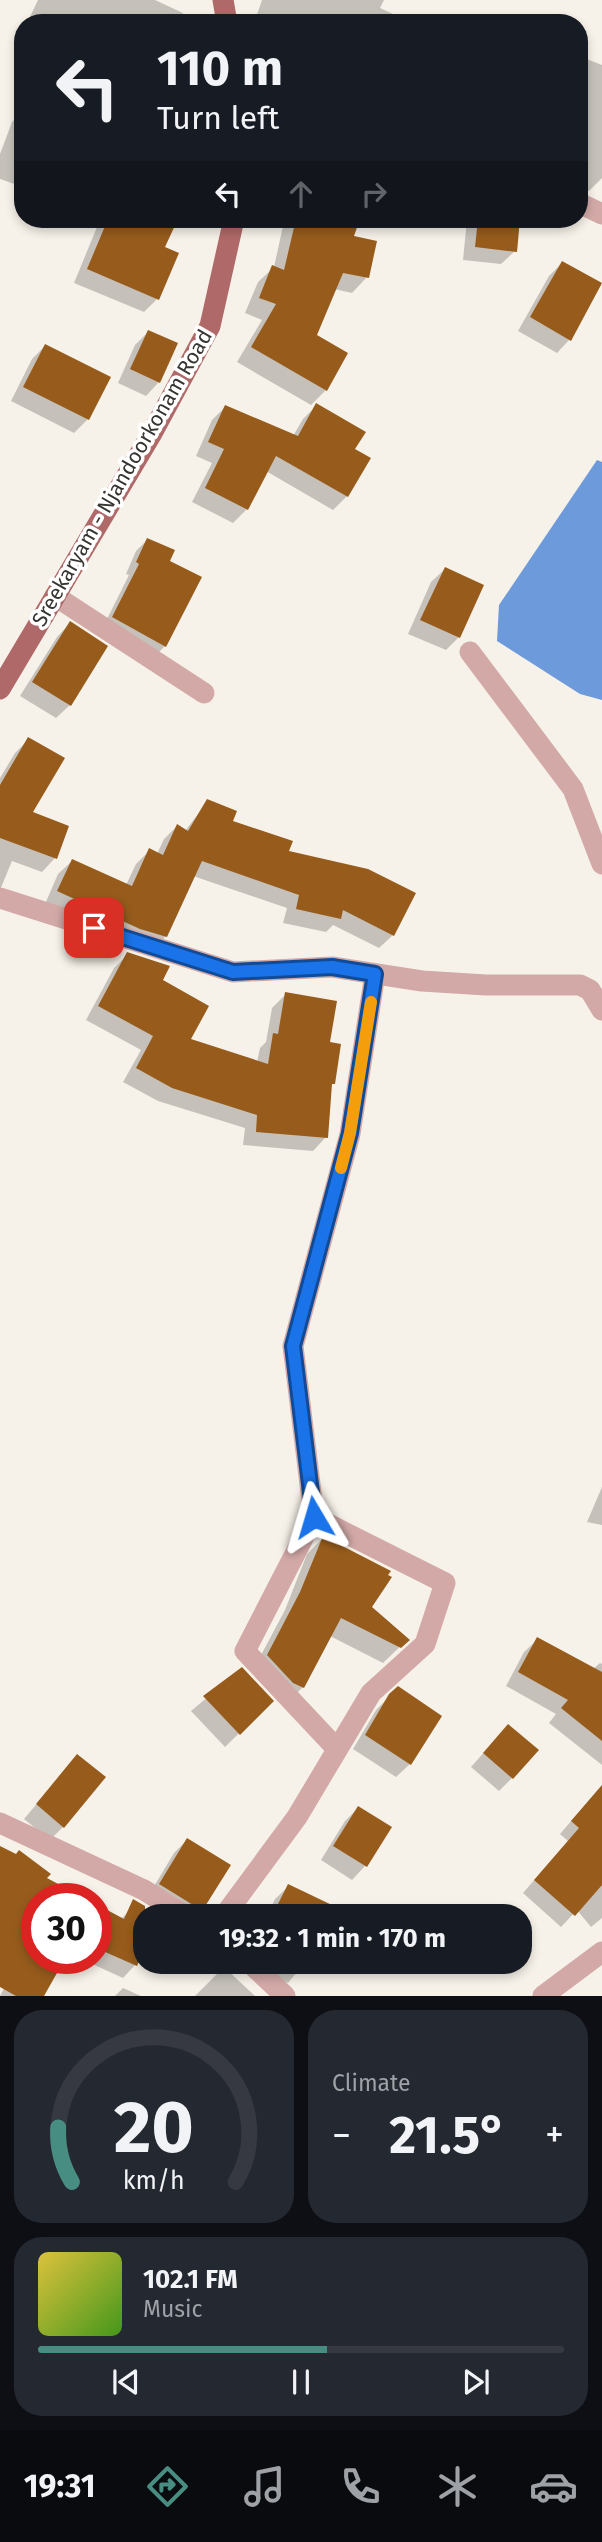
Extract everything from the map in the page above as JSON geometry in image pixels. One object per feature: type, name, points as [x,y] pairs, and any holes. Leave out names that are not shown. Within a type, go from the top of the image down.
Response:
[{"type":"main road","name":"Sreekaryam - Njandoorkonam Road","points":[[0,689],[151,435],[210,326],[232,228]]},
{"type":"street","points":[[55,596],[204,693]]},
{"type":"street","points":[[470,652],[573,789],[602,864]]},
{"type":"street","points":[[0,898],[233,972],[332,967],[486,985],[580,985],[596,982],[602,1009]]},
{"type":"street","points":[[337,1749],[245,1651],[314,1517],[293,1346],[350,1133],[375,974]]},
{"type":"street","points":[[233,1904],[297,1817],[371,1693],[425,1644],[445,1583],[314,1517]]},
{"type":"street","points":[[0,1823],[144,1889],[167,1904]]},
{"type":"street","points":[[543,1996],[602,1952]]},
{"type":"street","points":[[262,1974],[285,1996]]},
{"type":"water","points":[[597,460],[602,462],[602,700],[580,694],[497,641],[499,605]]},
{"type":"building","points":[[104,228],[174,228],[165,247],[179,253],[159,300],[87,269]]},
{"type":"building","points":[[294,228],[357,228],[354,236],[377,241],[369,278],[343,273],[317,335],[348,353],[327,391],[251,347],[276,304],[259,298],[272,265],[284,270]]},
{"type":"building","points":[[477,228],[519,228],[517,252],[475,247]]},
{"type":"building","points":[[562,261],[602,283],[571,341],[530,317]]},
{"type":"building","points":[[148,330],[178,343],[160,383],[130,369]]},
{"type":"building","points":[[45,344],[111,377],[89,420],[23,387]]},
{"type":"building","points":[[316,403],[366,432],[355,449],[371,458],[348,497],[276,456],[248,510],[205,488],[224,449],[208,442],[225,405],[298,436]]},
{"type":"building","points":[[147,538],[175,550],[170,561],[202,577],[166,647],[112,617],[139,564],[136,562]]},
{"type":"building","points":[[445,567],[484,585],[460,638],[420,620]]},
{"type":"building","points":[[70,621],[108,646],[71,706],[32,682]]},
{"type":"building","points":[[28,737],[65,758],[33,812],[69,826],[57,859],[0,838],[0,785]]},
{"type":"building","points":[[207,799],[237,811],[233,821],[293,841],[289,851],[368,869],[416,893],[394,936],[343,910],[341,919],[296,909],[299,895],[202,861],[167,937],[140,929],[57,891],[72,859],[132,886],[149,848],[163,855],[177,824],[188,831]]},
{"type":"building","points":[[127,952],[170,966],[163,980],[209,1006],[191,1039],[268,1064],[273,1033],[278,1034],[285,992],[337,1001],[330,1042],[341,1044],[335,1084],[332,1084],[328,1138],[256,1132],[257,1115],[172,1088],[136,1068],[153,1036],[98,1006]]},
{"type":"building","points":[[323,1536],[391,1571],[388,1575],[392,1577],[372,1607],[410,1640],[401,1648],[341,1618],[304,1688],[293,1683],[267,1655],[300,1592]]},
{"type":"building","points":[[537,1637],[602,1672],[602,1741],[561,1708],[568,1700],[518,1672]]},
{"type":"building","points":[[242,1667],[274,1701],[240,1735],[203,1696]]},
{"type":"building","points":[[398,1686],[442,1716],[411,1765],[365,1735],[389,1694]]},
{"type":"building","points":[[508,1724],[539,1750],[513,1779],[483,1753]]},
{"type":"building","points":[[77,1754],[106,1777],[64,1828],[36,1804]]},
{"type":"building","points":[[602,1785],[602,1885],[575,1916],[534,1880],[579,1828],[571,1821]]},
{"type":"building","points":[[358,1806],[392,1827],[367,1867],[333,1846]]},
{"type":"building","points":[[187,1838],[231,1865],[207,1904],[191,1904],[159,1884]]},
{"type":"building","points":[[0,1846],[16,1854],[19,1850],[51,1874],[47,1878],[56,1883],[21,1883],[21,1974],[56,1974],[44,1996],[16,1996],[0,1987]]},
{"type":"building","points":[[288,1884],[330,1904],[278,1904]]},
{"type":"building","points":[[133,1899],[142,1904],[133,1904],[133,1964],[112,1955],[112,1913],[124,1919]]},
{"type":"slow traffic","points":[[341,1168],[350,1133],[371,1002]]},
{"type":"route","points":[[94,928],[233,972],[332,967],[375,974],[350,1133],[293,1346],[314,1517]]}]
